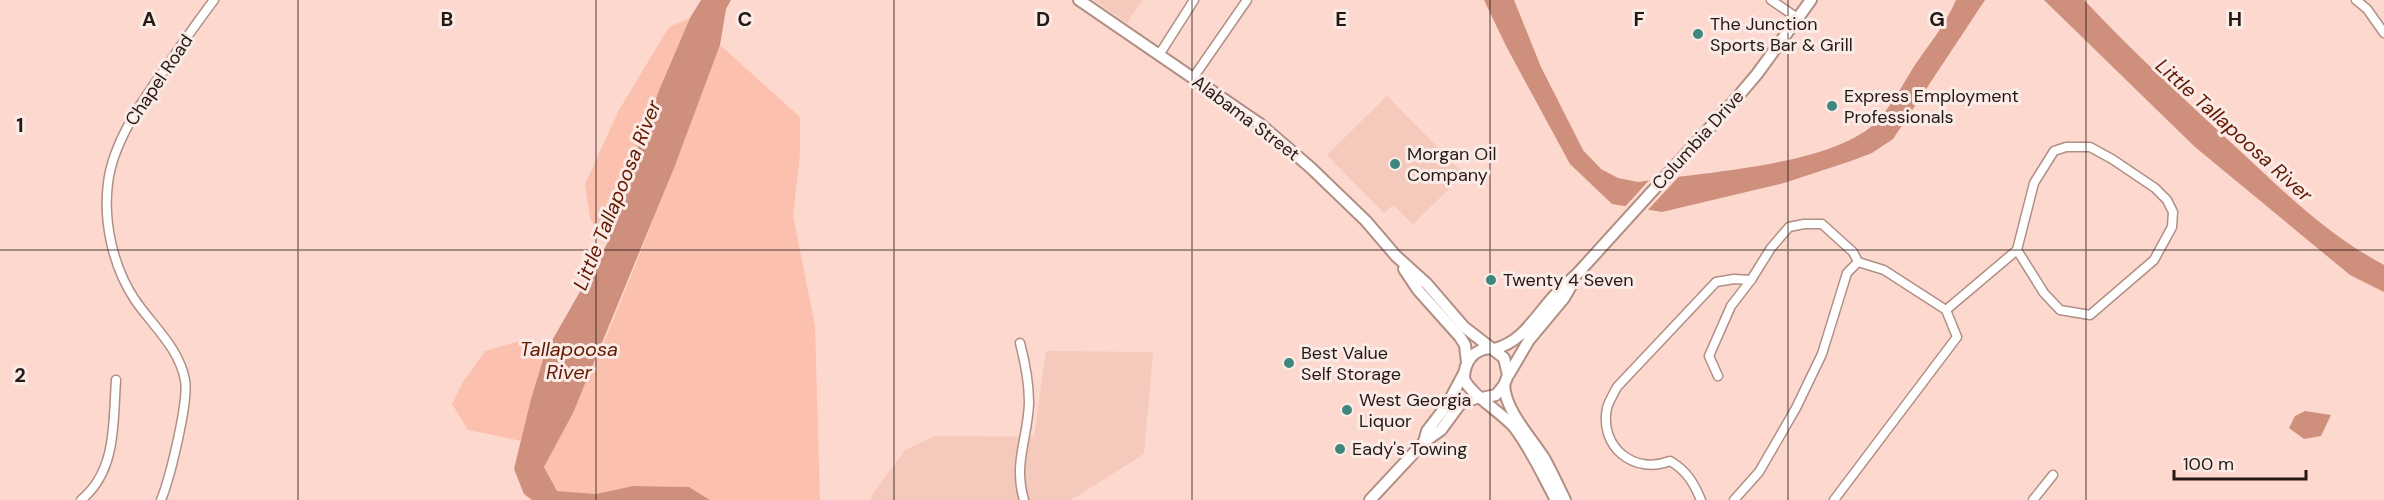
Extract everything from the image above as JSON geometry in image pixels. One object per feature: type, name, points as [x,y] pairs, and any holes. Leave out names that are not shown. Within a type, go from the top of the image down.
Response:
[{"type":"main road","name":"Alabama Street","points":[[1079,0],[1260,124],[1301,159],[1366,221],[1396,256],[1427,284],[1464,327],[1492,348]]},
{"type":"main road","name":"Columbia Drive","points":[[1492,348],[1506,345],[1519,338],[1557,292],[1578,273],[1757,74],[1811,0]]},
{"type":"main road","name":"Alabama Street","points":[[1396,256],[1418,290],[1465,345],[1466,368]]},
{"type":"main road","name":"Columbia Drive","points":[[1506,380],[1529,340],[1564,297],[1578,273]]},
{"type":"main road","points":[[1424,442],[1427,431],[1447,405],[1477,351],[1492,348],[1504,358],[1506,397],[1511,408],[1545,460],[1565,500]]},
{"type":"main road","points":[[1466,368],[1466,383],[1497,409],[1522,439],[1556,500]]},
{"type":"main road","points":[[1370,500],[1424,442],[1441,430],[1462,403],[1496,394],[1506,380]]},
{"type":"street","name":"Chapel Road","points":[[161,500],[180,430],[185,381],[170,344],[134,298],[113,253],[107,220],[108,181],[121,139],[137,108],[214,0]]},
{"type":"street","points":[[1159,55],[1194,0]]},
{"type":"street","points":[[1193,78],[1247,0]]},
{"type":"street","points":[[1772,0],[1799,19]]},
{"type":"street","points":[[2356,0],[2367,9],[2384,33]]},
{"type":"street","points":[[1946,310],[2017,250],[2034,183],[2054,151],[2066,147],[2090,147],[2155,188],[2167,200],[2173,212],[2172,227],[2154,260],[2090,315],[2060,310],[2044,293],[2017,250]]},
{"type":"street","points":[[1718,376],[1709,356],[1731,306],[1771,248],[1789,227],[1822,224],[1852,252],[1858,262],[1884,270],[1946,310],[1957,337],[1834,500]]},
{"type":"street","points":[[1734,500],[1759,472],[1796,408],[1822,354],[1847,273],[1858,262]]},
{"type":"street","points":[[1701,500],[1696,487],[1682,468],[1670,461],[1660,465],[1650,465],[1636,463],[1624,457],[1614,446],[1609,432],[1607,406],[1617,387],[1716,282],[1734,279],[1751,280]]},
{"type":"street","points":[[1020,343],[1029,404],[1019,460],[1024,500]]},
{"type":"street","points":[[81,500],[106,468],[111,448],[116,380]]},
{"type":"street","points":[[2033,500],[2053,476]]},
{"type":"shaded area","points":[[1094,0],[1142,0],[1127,23]]},
{"type":"shaded area","points":[[690,18],[645,130],[607,244],[590,218],[585,184],[619,110],[669,27]]},
{"type":"shaded area","points":[[720,45],[800,117],[800,154],[793,216],[815,326],[820,500],[710,500],[689,487],[633,486],[596,494],[557,491],[544,467],[617,312]]},
{"type":"shaded area","name":"Morgan Oil Company","points":[[1387,96],[1464,174],[1413,224],[1393,205],[1384,213],[1327,155]]},
{"type":"shaded area","points":[[519,341],[545,353],[531,399],[522,441],[468,430],[452,404],[463,382],[485,351]]},
{"type":"shaded area","points":[[1046,351],[1153,352],[1144,454],[1071,500],[871,500],[872,495],[905,450],[935,436],[1034,437]]},
{"type":"water","name":"Tallapoosa River","points":[[701,0],[731,0],[726,9],[720,45],[674,168],[573,413],[544,467],[557,491],[596,494],[633,486],[689,487],[710,500],[532,500],[524,494],[514,469],[545,353],[607,244],[622,189],[660,88],[690,18]]},
{"type":"water","points":[[1484,0],[1514,0],[1541,67],[1583,150],[1601,169],[1618,178],[1638,182],[1760,166],[1793,159],[1851,140],[1872,126],[1885,112],[1943,24],[1956,0],[1985,0],[1893,139],[1872,153],[1784,183],[1662,212],[1612,204],[1570,164],[1506,46]]},
{"type":"water","points":[[2044,0],[2084,0],[2160,76],[2290,197],[2344,240],[2384,265],[2384,292],[2350,275],[2195,147]]},
{"type":"water","points":[[2305,411],[2331,415],[2321,436],[2304,439],[2289,428],[2295,416]]},
{"type":"pier","points":[[1682,173],[1646,212],[1623,209],[1652,177]]},
{"type":"place","name":"The Junction Sports Bar & Grill","points":[[1698,34]]},
{"type":"place","name":"Express Employment Professionals","points":[[1832,106]]},
{"type":"place","name":"Morgan Oil Company","points":[[1395,164]]},
{"type":"place","name":"Twenty 4 Seven","points":[[1491,280]]},
{"type":"place","name":"Best Value Self Storage","points":[[1289,363]]},
{"type":"place","name":"West Georgia Liquor","points":[[1347,410]]},
{"type":"place","name":"Eady's Towing","points":[[1340,449]]},
{"type":"water label","name":"Little Tallapoosa River","points":[[2234,130]]},
{"type":"water label","name":"Little Tallapoosa River","points":[[617,195]]}]
